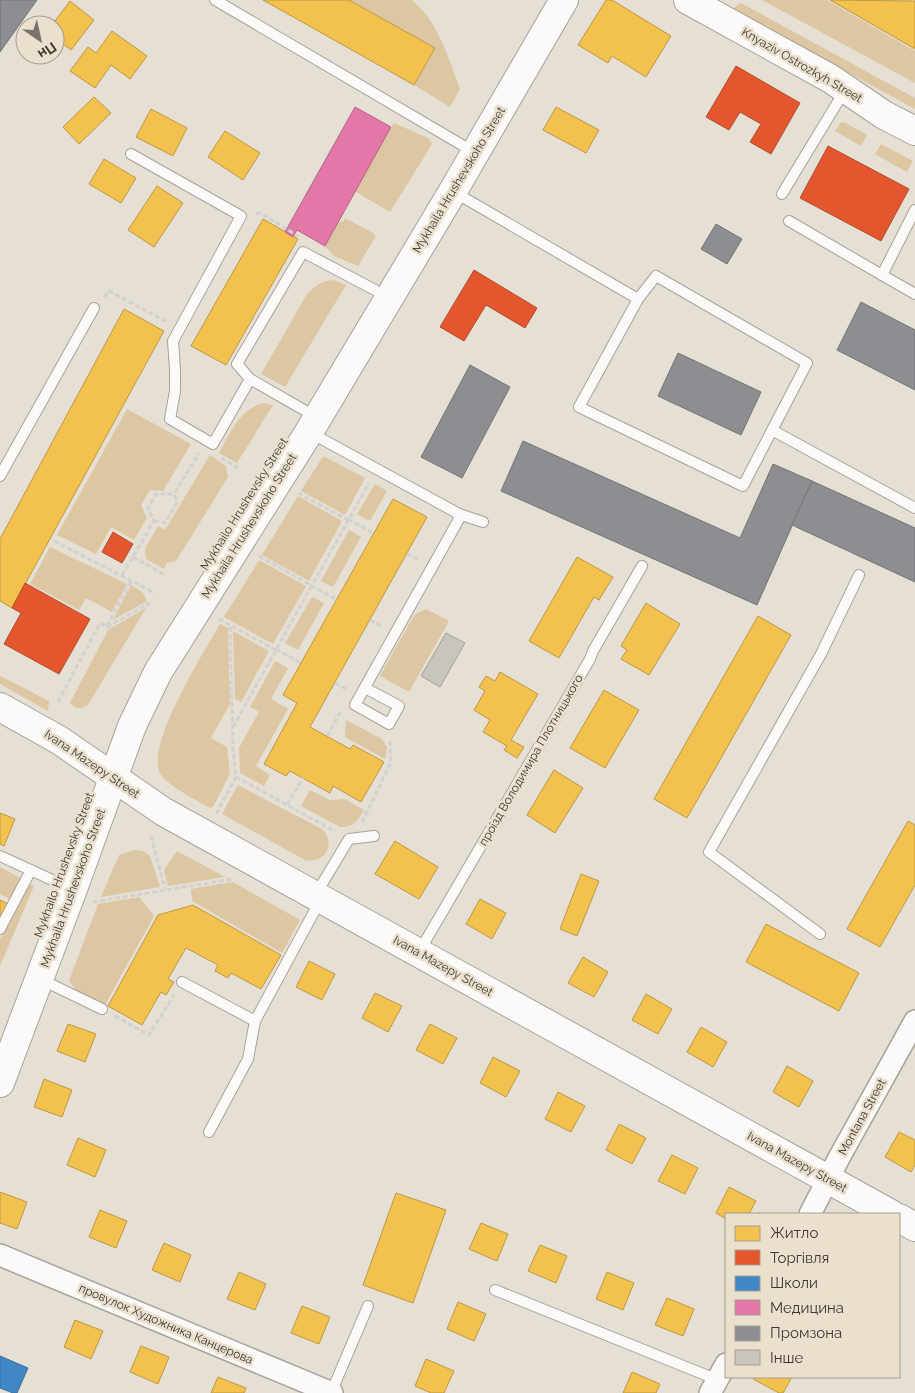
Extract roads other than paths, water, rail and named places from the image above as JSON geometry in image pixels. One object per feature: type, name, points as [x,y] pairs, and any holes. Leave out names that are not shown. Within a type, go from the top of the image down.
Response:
[{"type":"main road","points":[[306,421],[375,290],[548,0]]},
{"type":"main road","name":"Mykhaila Hrushevskoho Street","points":[[0,1083],[74,891],[107,773],[158,672],[306,421],[453,191],[564,0]]},
{"type":"main road","name":"Knyaziv Ostrozkyh Street","points":[[688,0],[831,79],[884,115],[915,131]]},
{"type":"main road","name":"Ivana Mazepy Street","points":[[0,707],[59,740],[164,812],[889,1213]]},
{"type":"main road","name":"Mykhailo Hrushevsky Street","points":[[0,1038],[74,891]]},
{"type":"main road","points":[[900,1219],[915,1227]]},
{"type":"street","name":"Montana Street","points":[[811,1213],[915,1021]]},
{"type":"street","name":"провулок Художника Канцерова","points":[[0,1255],[332,1393]]},
{"type":"lane","points":[[215,0],[462,145]]},
{"type":"lane","points":[[782,194],[846,89]]},
{"type":"lane","points":[[130,154],[242,216],[173,341],[175,391],[170,419],[213,444],[250,379]]},
{"type":"lane","points":[[453,191],[638,299]]},
{"type":"lane","points":[[882,275],[915,210]]},
{"type":"lane","points":[[790,221],[915,294]]},
{"type":"lane","points":[[375,290],[303,252],[237,364],[250,379],[306,421],[459,514],[483,522]]},
{"type":"lane","points":[[656,276],[807,363],[743,486],[579,407],[638,299],[656,276]]},
{"type":"lane","points":[[0,476],[94,308]]},
{"type":"lane","points":[[772,430],[915,508]]},
{"type":"lane","points":[[365,688],[399,706],[389,724],[355,705],[459,519],[459,514]]},
{"type":"lane","name":"проїзд Володимира Плотницького","points":[[418,952],[585,668],[642,566]]},
{"type":"lane","points":[[820,934],[709,852],[821,654],[859,575]]},
{"type":"lane","points":[[210,1132],[248,1059],[255,1021],[318,897],[352,839],[374,836]]},
{"type":"lane","points":[[0,856],[74,891]]},
{"type":"lane","points":[[0,929],[31,870]]},
{"type":"lane","points":[[39,979],[102,1009]]},
{"type":"lane","points":[[182,982],[255,1021]]},
{"type":"lane","points":[[495,1290],[718,1379]]},
{"type":"lane","points":[[332,1393],[368,1306]]}]
